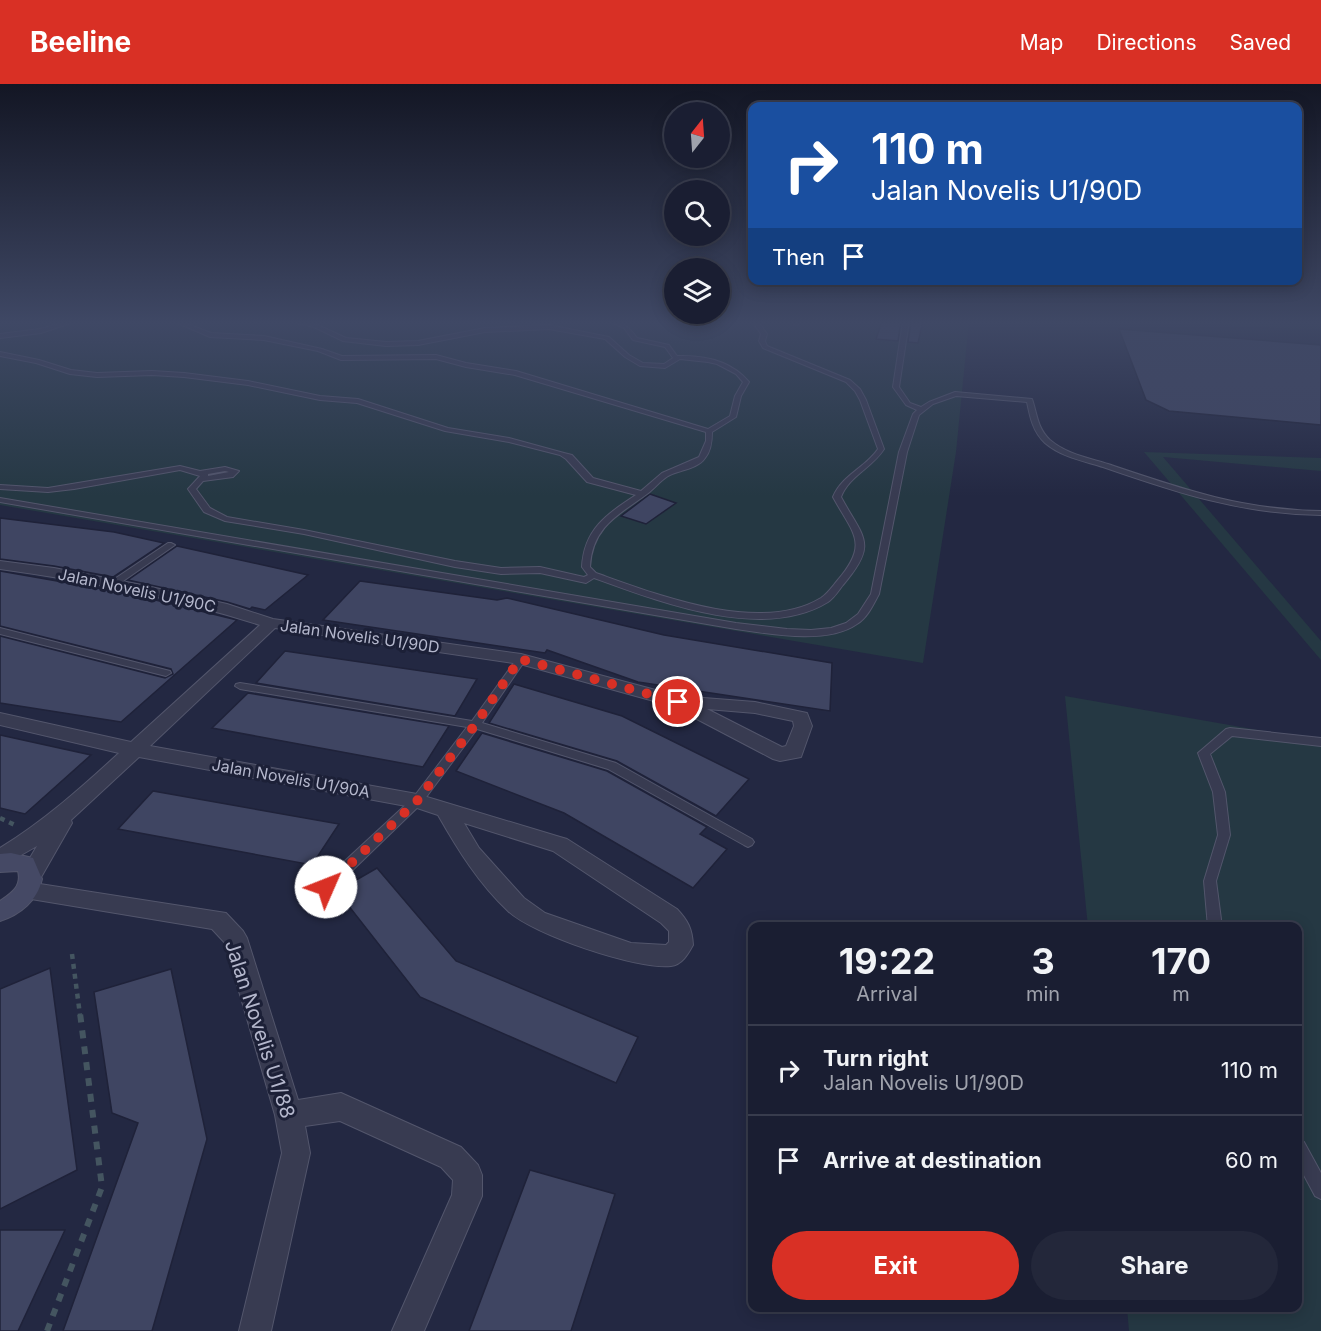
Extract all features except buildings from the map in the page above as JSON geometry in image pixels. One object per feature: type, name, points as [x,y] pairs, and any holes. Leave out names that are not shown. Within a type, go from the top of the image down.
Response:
[{"type":"street","name":"Jalan Novelis U1/90C","points":[[0,565],[54,572],[221,607],[272,623]]},
{"type":"street","name":"Jalan Novelis U1/90D","points":[[0,861],[71,809],[272,623],[520,659],[678,702],[780,754],[794,752],[803,726],[801,717],[785,712],[734,705],[678,702]]},
{"type":"street","name":"Jalan Novelis U1/90A","points":[[0,719],[135,750],[417,801],[533,835],[560,845],[669,916],[680,928],[681,945],[670,957],[631,953],[537,920],[516,905],[471,854],[446,811]]},
{"type":"street","name":"Jalan Novelis U1/90D","points":[[29,882],[71,809]]},
{"type":"street","points":[[0,861],[25,864],[29,882],[12,905],[0,912]]},
{"type":"street","name":"Jalan Novelis U1/88","points":[[29,882],[218,920],[235,938],[289,1115],[296,1153],[255,1331]]},
{"type":"street","points":[[289,1115],[341,1107],[451,1157],[468,1175],[467,1196],[408,1331]]},
{"type":"lane","points":[[218,379],[320,398],[358,401],[447,430],[509,440],[562,454],[569,457],[590,480],[642,494]]},
{"type":"lane","points":[[537,379],[709,431],[733,417],[738,396],[746,382],[744,379]]},
{"type":"lane","points":[[709,431],[709,441],[702,458],[667,474],[611,515],[596,530],[585,556],[586,567],[593,575],[659,598],[747,617],[778,616],[810,607],[831,597],[841,586],[861,547],[860,537],[837,497],[844,482],[864,469],[881,449],[858,390],[843,379]]},
{"type":"lane","points":[[897,379],[896,387],[908,404],[921,410]]},
{"type":"lane","points":[[0,500],[761,629],[807,633],[848,626],[858,620],[875,594],[903,452],[916,414],[948,396],[962,394],[1030,400],[1036,429],[1047,442],[1061,451],[1248,508],[1291,515],[1321,513]]},
{"type":"lane","points":[[0,487],[40,490],[75,487],[180,468],[202,476],[192,489],[207,510],[225,519],[501,571],[540,570],[586,580],[593,575]]},
{"type":"lane","points":[[113,584],[171,545]]},
{"type":"lane","points":[[0,630],[166,673]]},
{"type":"lane","points":[[326,887],[417,801],[475,725],[520,659]]},
{"type":"lane","points":[[240,686],[475,725],[612,766],[748,842]]},
{"type":"lane","points":[[1214,922],[1210,881],[1224,835],[1219,792],[1204,753],[1230,732],[1321,742]]},
{"type":"lane","points":[[1302,1155],[1321,1190]]},
{"type":"path","points":[[47,1331],[102,1187],[72,954]]},
{"type":"shaded area","points":[[0,379],[963,379],[956,452],[923,663],[0,505]]},
{"type":"shaded area","points":[[1144,452],[1321,458],[1321,471],[1163,457],[1321,641],[1321,660]]},
{"type":"shaded area","points":[[1065,696],[1321,741],[1321,1331],[1129,1331],[1127,1312],[1302,1312],[1302,922],[1088,922]]},
{"type":"route","points":[[326,887],[417,801],[475,725],[520,659],[678,702]]}]
